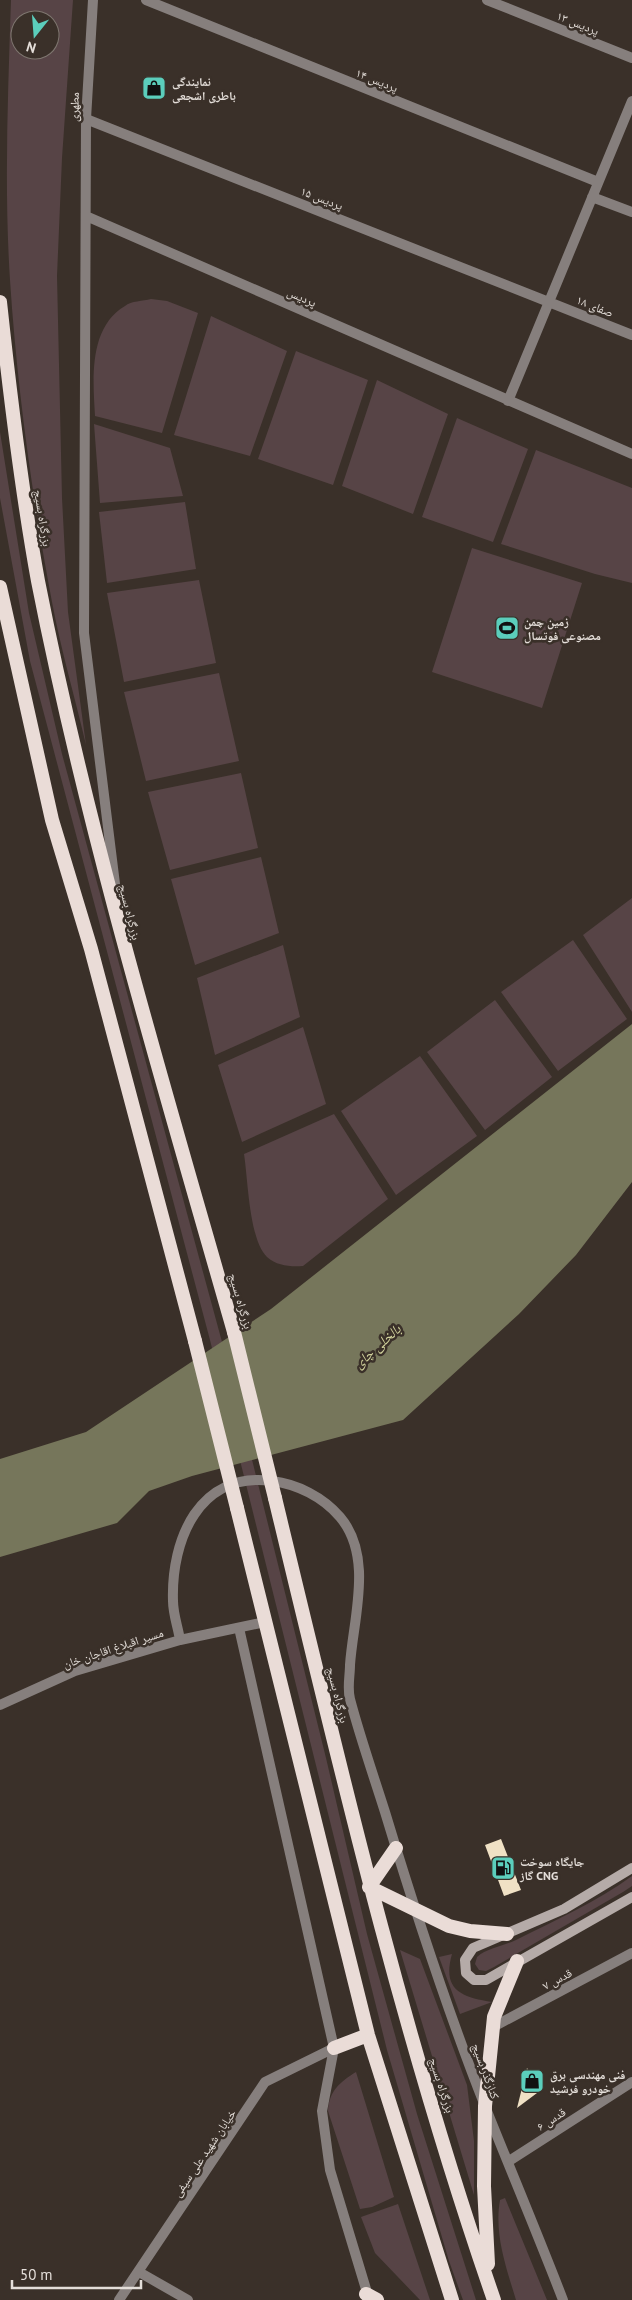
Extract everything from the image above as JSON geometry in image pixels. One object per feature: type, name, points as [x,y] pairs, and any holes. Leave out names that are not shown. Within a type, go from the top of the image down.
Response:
[{"type":"highway","name":"بزرگراه بسیج","points":[[0,302],[14,434],[38,580],[84,791],[122,941],[234,1332],[369,1887],[405,2019],[494,2300]]},
{"type":"highway","points":[[0,588],[52,820],[91,949],[195,1341],[368,2035],[452,2300]]},
{"type":"highway","points":[[396,1848],[369,1887],[449,1926],[470,1931],[507,1934]]},
{"type":"highway","points":[[489,2285],[484,2186],[485,2106],[494,2016],[517,1961]]},
{"type":"highway","points":[[334,2048],[368,2035]]},
{"type":"main road","points":[[632,1868],[564,1909],[473,1948],[465,1960],[466,1972],[474,1980],[486,1980],[632,1897]]},
{"type":"street","name":"مطهری","points":[[92,0],[86,119],[84,633],[122,941]]},
{"type":"street","name":"پردیس ۱۴","points":[[146,0],[598,182]]},
{"type":"street","name":"پردیس ۱۳","points":[[487,0],[632,58]]},
{"type":"street","points":[[508,400],[632,101]]},
{"type":"street","name":"پردیس ۱۵","points":[[86,119],[549,301]]},
{"type":"street","points":[[592,197],[632,212]]},
{"type":"street","name":"پردیس","points":[[86,216],[632,454]]},
{"type":"street","name":"صفای ۱۸","points":[[549,301],[632,335]]},
{"type":"street","name":"کنارگذر بسیج","points":[[180,1640],[173,1603],[174,1567],[181,1538],[198,1508],[219,1489],[243,1481],[266,1480],[292,1484],[317,1498],[340,1518],[354,1544],[359,1573],[349,1694],[414,1910],[485,2106],[563,2300]]},
{"type":"street","name":"مسیر اقبلاغ اقاجان خان","points":[[0,1705],[75,1671],[180,1640],[265,1622]]},
{"type":"street","points":[[239,1628],[334,2048],[322,2111],[330,2170],[369,2298]]},
{"type":"street","name":"قدس ۷","points":[[493,2027],[632,1953]]},
{"type":"street","name":"خیابان شهید علی سیفی","points":[[119,2300],[265,2082],[334,2048]]},
{"type":"street","name":"قدس ۶","points":[[509,2162],[632,2082]]},
{"type":"street","points":[[139,2272],[188,2300]]},
{"type":"shaded area","points":[[11,0],[73,0],[62,158],[57,276],[62,498],[68,612],[86,745],[52,602],[32,482],[17,361],[8,245],[7,140],[10,35],[10,60],[60,60],[60,10],[11,10]]},
{"type":"shaded area","points":[[151,299],[167,301],[198,313],[162,433],[95,416],[95,356],[104,327],[113,316],[128,304]]},
{"type":"shaded area","points":[[211,316],[287,351],[250,456],[174,435]]},
{"type":"shaded area","points":[[296,351],[368,380],[333,485],[258,459]]},
{"type":"shaded area","points":[[377,380],[448,414],[413,514],[342,486]]},
{"type":"shaded area","points":[[457,418],[528,449],[493,542],[422,517]]},
{"type":"shaded area","points":[[94,424],[170,448],[183,496],[100,503]]},
{"type":"shaded area","points":[[0,432],[29,613],[62,754],[231,1375],[326,1758],[367,1934],[417,2114],[476,2300],[463,2300],[449,2261],[387,2050],[210,1340],[30,661],[0,498]]},
{"type":"shaded area","points":[[536,450],[632,488],[632,583],[595,574],[501,544]]},
{"type":"shaded area","points":[[185,502],[196,569],[107,583],[99,512]]},
{"type":"shaded area","name":"زمین چمن مصنوعی فوتسال","points":[[472,548],[582,583],[542,708],[432,672]]},
{"type":"shaded area","points":[[199,580],[216,663],[124,682],[107,593]]},
{"type":"shaded area","points":[[219,673],[239,761],[146,781],[124,692]]},
{"type":"shaded area","points":[[241,773],[258,848],[170,870],[148,792]]},
{"type":"shaded area","points":[[261,857],[279,933],[195,965],[171,879]]},
{"type":"shaded area","points":[[632,898],[632,1012],[583,935]]},
{"type":"shaded area","points":[[573,940],[627,1019],[558,1071],[501,992]]},
{"type":"shaded area","points":[[283,945],[300,1017],[215,1055],[197,978]]},
{"type":"shaded area","points":[[495,1000],[552,1077],[485,1130],[427,1052]]},
{"type":"shaded area","points":[[303,1027],[326,1104],[242,1142],[218,1065]]},
{"type":"shaded area","points":[[420,1056],[477,1136],[396,1195],[341,1111]]},
{"type":"shaded area","points":[[334,1114],[388,1199],[303,1266],[280,1264],[267,1257],[256,1237],[250,1208],[244,1154]]},
{"type":"shaded area","points":[[632,1876],[632,1886],[623,1892],[494,1967],[486,1971],[479,1970],[475,1964],[477,1957],[481,1954],[516,1940],[576,1910]]},
{"type":"shaded area","points":[[400,1950],[420,1959],[467,2085],[474,2141],[474,2195]]},
{"type":"shaded area","points":[[452,1954],[450,1976],[456,1989],[471,1997],[492,2002],[460,2014],[439,1957]]},
{"type":"shaded area","points":[[356,2072],[394,2197],[372,2207],[360,2209],[328,2111],[336,2088]]},
{"type":"shaded area","points":[[505,2198],[547,2300],[516,2300],[500,2238],[500,2200]]},
{"type":"shaded area","points":[[398,2204],[430,2300],[420,2300],[375,2253],[361,2217]]},
{"type":"water","name":"بالخلی چای","points":[[632,1024],[632,1182],[576,1255],[519,1314],[403,1420],[192,1476],[149,1491],[117,1523],[0,1557],[0,1459],[86,1432],[271,1309]]},
{"type":"building","name":"جایگاه سوخت گاز CNG","points":[[501,1839],[521,1890],[504,1896],[485,1845]]},
{"type":"building","points":[[527,2068],[541,2090],[517,2108]]},
{"type":"place","name":"نمایندگی باطری اشجعی","points":[[154,88]]},
{"type":"place","name":"زمین چمن مصنوعی فوتسال","points":[[507,628]]},
{"type":"place","name":"جایگاه سوخت گاز CNG","points":[[503,1868]]},
{"type":"place","name":"فنی مهندسی برق خودرو فرشید","points":[[532,2081]]}]
